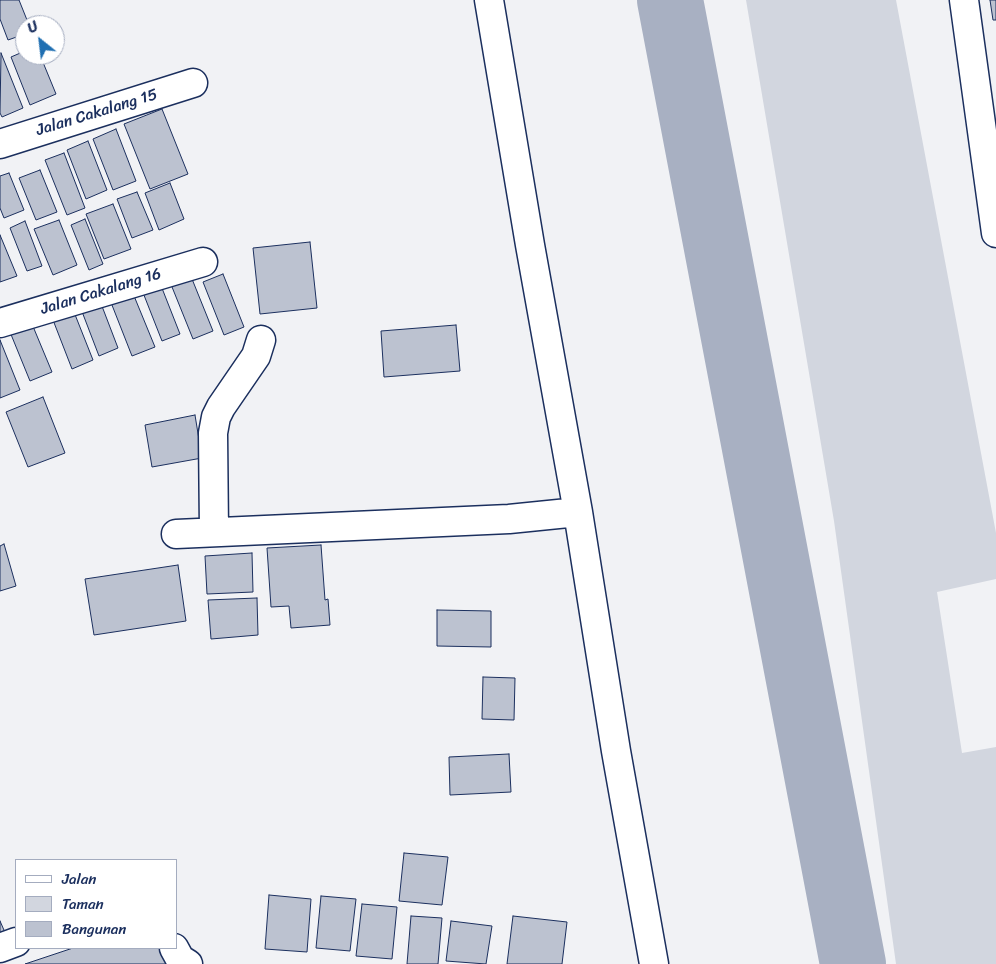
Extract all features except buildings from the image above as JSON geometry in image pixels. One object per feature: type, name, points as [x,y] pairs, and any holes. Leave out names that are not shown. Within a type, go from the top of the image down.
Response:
[{"type":"street","points":[[489,0],[654,964]]},
{"type":"street","points":[[964,0],[996,233]]},
{"type":"street","name":"Jalan Cakalang 15","points":[[0,144],[193,83]]},
{"type":"street","name":"Jalan Cakalang 16","points":[[0,323],[203,262]]},
{"type":"street","points":[[214,532],[213,433],[216,417],[220,407],[256,356],[261,340]]},
{"type":"street","points":[[176,534],[521,518],[578,512]]},
{"type":"street","points":[[0,948],[15,942]]},
{"type":"street","points":[[175,949],[180,959],[188,964]]},
{"type":"green space","points":[[746,0],[896,0],[996,533],[996,579],[937,592],[962,753],[996,747],[996,964],[896,964],[834,521]]},
{"type":"waterway","points":[[670,0],[853,964]]}]
